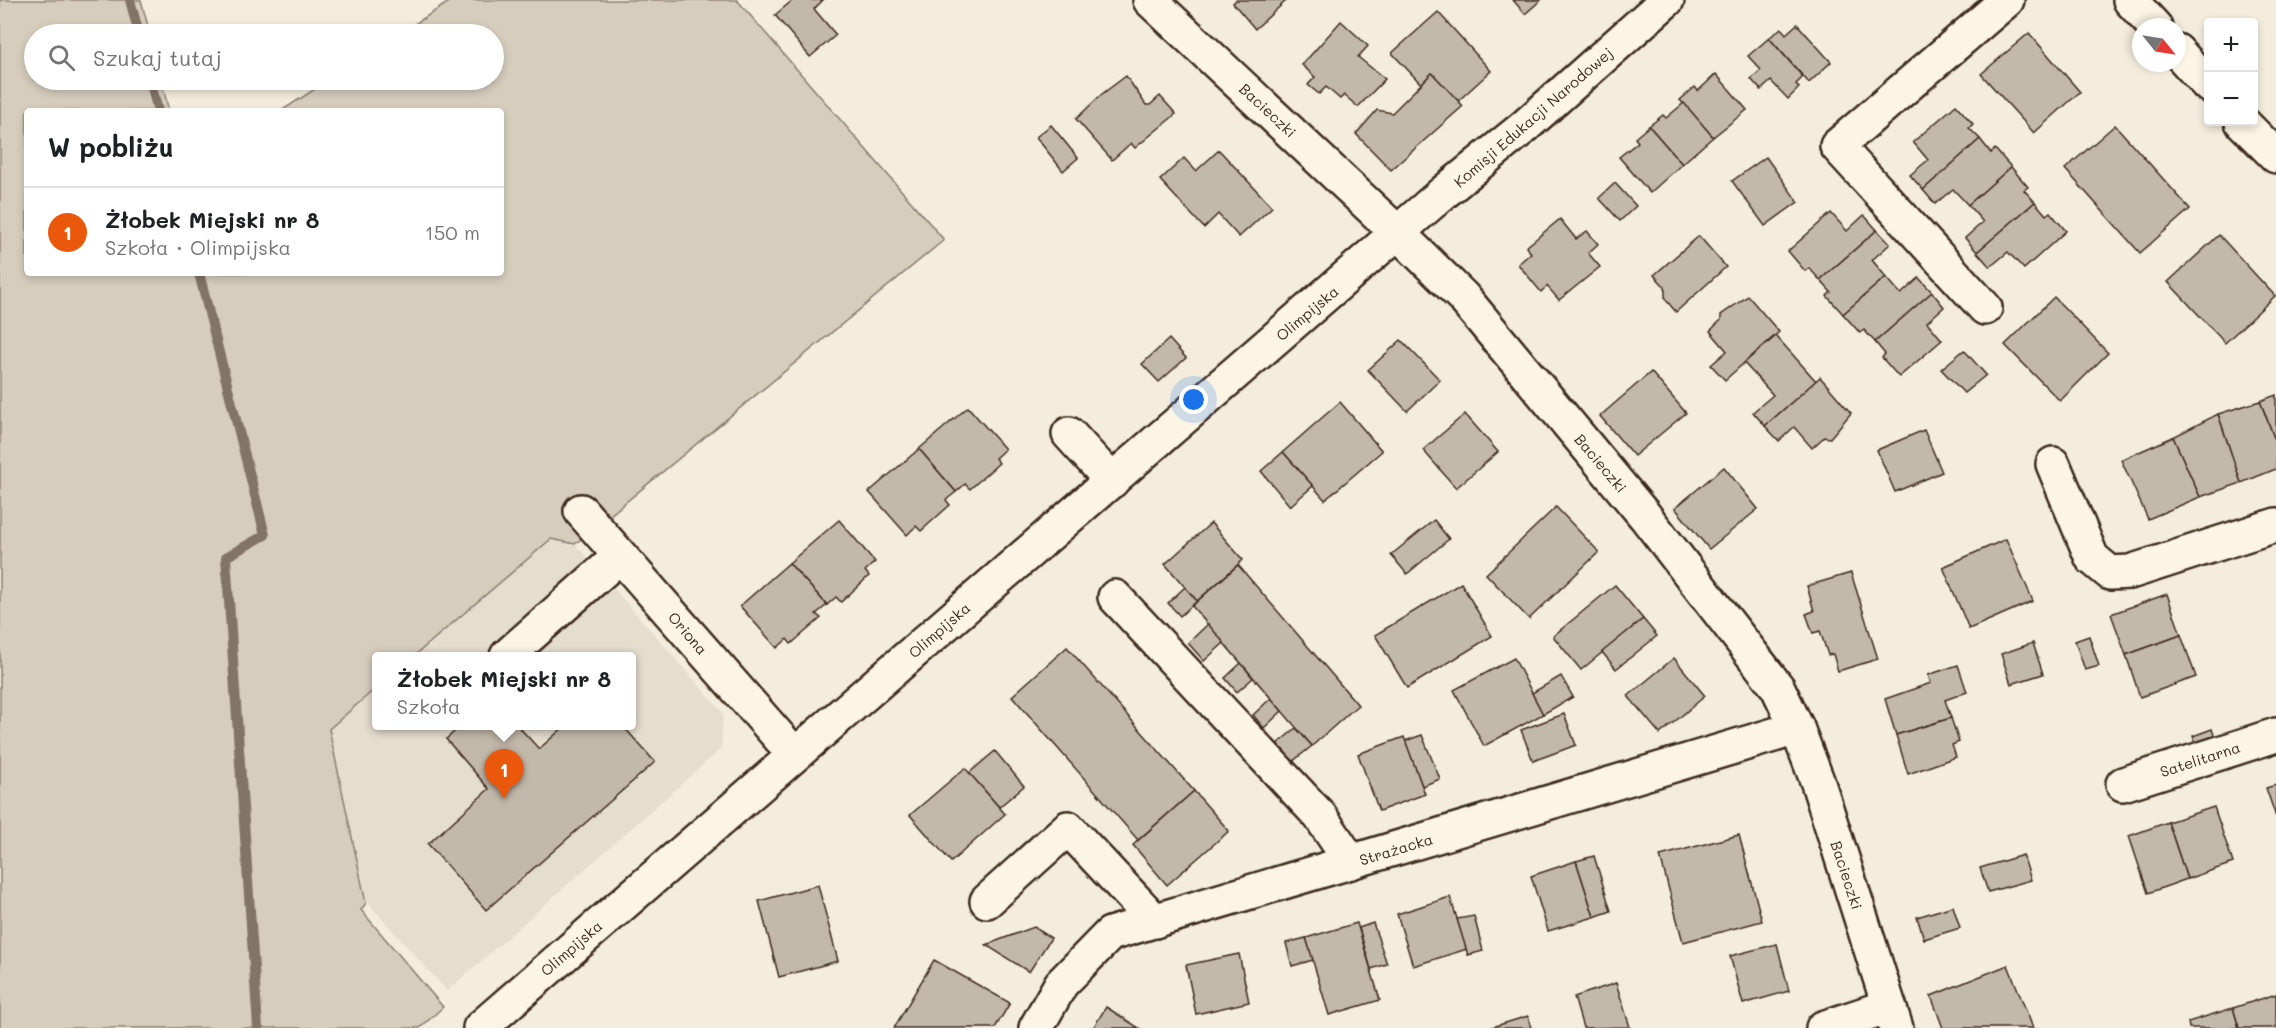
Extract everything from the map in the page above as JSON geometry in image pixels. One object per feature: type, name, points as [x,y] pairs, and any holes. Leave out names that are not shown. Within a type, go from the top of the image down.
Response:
[{"type":"street","name":"Bacieczki","points":[[1150,0],[1463,297],[1645,516],[1778,688],[1797,728],[1818,783],[1893,1017]]},
{"type":"street","name":"Komisji Edukacji Narodowej","points":[[1399,234],[1667,0]]},
{"type":"street","points":[[1985,308],[1837,146],[2007,0]]},
{"type":"street","points":[[2130,0],[2147,18]]},
{"type":"street","points":[[2186,61],[2204,81]]},
{"type":"street","points":[[2246,126],[2276,156]]},
{"type":"street","name":"Olimpijska","points":[[480,1028],[794,754],[1399,234]]},
{"type":"street","points":[[1070,434],[1112,481]]},
{"type":"street","points":[[2053,464],[2092,558],[2110,573],[2130,572],[2276,525]]},
{"type":"street","name":"Oriona","points":[[581,511],[794,754]]},
{"type":"street","points":[[513,652],[620,556]]},
{"type":"street","points":[[1115,597],[1320,816],[1351,862]]},
{"type":"street","name":"Strażacka","points":[[1036,1028],[1061,984],[1110,934],[1797,728]]},
{"type":"street","name":"Satelitarna","points":[[2123,784],[2276,735]]},
{"type":"street","points":[[987,901],[1068,828],[1155,921]]},
{"type":"street","points":[[1823,1028],[1893,1017]]},
{"type":"shaded area","points":[[0,0],[141,0],[147,24],[24,24],[24,90],[164,90],[168,108],[24,108],[24,276],[504,276],[504,108],[286,108],[314,90],[504,90],[504,24],[415,24],[452,0],[737,0],[944,240],[575,544],[551,539],[419,652],[372,652],[372,691],[329,729],[366,903],[361,910],[443,1007],[420,1028],[0,1028]]},
{"type":"shaded area","points":[[551,538],[575,544],[723,713],[721,749],[447,991],[367,902],[329,729],[372,691],[372,730],[636,730],[636,652],[419,652]]},
{"type":"building","points":[[793,0],[823,0],[814,9],[836,35],[810,57],[775,15]]},
{"type":"building","points":[[1236,0],[1287,0],[1255,29],[1233,3]]},
{"type":"building","points":[[1513,0],[1541,0],[1525,14]]},
{"type":"building","points":[[1438,12],[1491,71],[1458,101],[1432,73],[1421,84],[1392,53]]},
{"type":"building","points":[[1341,21],[1368,46],[1358,57],[1385,79],[1358,107],[1344,95],[1340,99],[1326,87],[1319,94],[1308,85],[1315,77],[1302,65]]},
{"type":"building","points":[[1797,24],[1831,62],[1809,83],[1769,38],[1781,28],[1786,34]]},
{"type":"building","points":[[2029,33],[2080,92],[2034,133],[1981,74]]},
{"type":"building","points":[[1769,38],[1803,77],[1796,84],[1799,88],[1788,99],[1771,81],[1761,90],[1751,79],[1761,70],[1748,56]]},
{"type":"building","points":[[1432,73],[1463,106],[1391,170],[1356,134],[1377,110],[1392,113]]},
{"type":"building","points":[[1716,74],[1747,110],[1713,137],[1680,100],[1695,87],[1698,91]]},
{"type":"building","points":[[1126,76],[1146,105],[1150,105],[1160,96],[1176,114],[1135,148],[1131,143],[1112,160],[1076,119],[1102,94]]},
{"type":"building","points":[[1684,103],[1713,137],[1682,164],[1649,126],[1663,115],[1666,118]]},
{"type":"building","points":[[1956,105],[1973,124],[1969,128],[1980,139],[1923,190],[1910,175],[1928,160],[1913,142]]},
{"type":"building","points":[[1051,125],[1078,158],[1063,171],[1036,137]]},
{"type":"building","points":[[2115,125],[2190,209],[2140,253],[2065,169]]},
{"type":"building","points":[[1649,126],[1682,164],[1650,193],[1619,157],[1638,142],[1635,138]]},
{"type":"building","points":[[1980,139],[1991,153],[1995,149],[2011,167],[1968,205],[1953,189],[1935,204],[1923,190]]},
{"type":"building","points":[[1219,150],[1272,207],[1239,237],[1218,214],[1204,228],[1160,180],[1184,158],[1196,171]]},
{"type":"building","points":[[1766,157],[1798,202],[1765,226],[1732,181]]},
{"type":"building","points":[[2011,167],[2028,187],[2024,190],[2035,202],[1977,252],[1965,238],[1983,222],[1968,205]]},
{"type":"building","points":[[1615,183],[1636,206],[1620,221],[1599,198]]},
{"type":"building","points":[[2035,202],[2046,215],[2050,212],[2066,231],[2024,269],[2008,252],[1990,267],[1977,252]]},
{"type":"building","points":[[1831,213],[1847,231],[1864,215],[1877,230],[1820,280],[1809,268],[1805,271],[1788,251]]},
{"type":"building","points":[[1560,219],[1576,239],[1587,231],[1598,244],[1588,253],[1600,267],[1559,300],[1547,286],[1541,292],[1518,264],[1531,253],[1526,247]]},
{"type":"building","points":[[1877,230],[1890,244],[1872,260],[1886,277],[1843,314],[1827,296],[1831,292],[1820,280]]},
{"type":"building","points":[[2219,235],[2275,296],[2225,343],[2168,282]]},
{"type":"building","points":[[1699,236],[1726,267],[1676,312],[1665,299],[1665,287],[1654,275]]},
{"type":"building","points":[[1886,277],[1901,294],[1919,278],[1932,292],[1875,342],[1864,330],[1860,333],[1843,314]]},
{"type":"building","points":[[1932,292],[1944,307],[1927,322],[1942,340],[1899,377],[1882,358],[1885,354],[1875,342]]},
{"type":"building","points":[[1748,296],[1779,332],[1725,380],[1711,365],[1727,351],[1710,331],[1721,320],[1721,315]]},
{"type":"building","points":[[2054,297],[2108,353],[2060,401],[2005,345]]},
{"type":"building","points":[[1776,336],[1816,381],[1765,426],[1753,412],[1773,395],[1744,363]]},
{"type":"building","points":[[1169,339],[1186,358],[1159,382],[1142,364]]},
{"type":"building","points":[[1401,340],[1440,380],[1407,411],[1368,370]]},
{"type":"building","points":[[1964,350],[1986,375],[1964,393],[1941,369]]},
{"type":"building","points":[[1651,372],[1686,413],[1634,456],[1600,416]]},
{"type":"building","points":[[1820,377],[1851,413],[1830,438],[1824,437],[1812,448],[1794,427],[1779,441],[1765,426]]},
{"type":"building","points":[[2276,395],[2276,443],[2260,401]]},
{"type":"building","points":[[2260,401],[2276,443],[2276,469],[2241,483],[2218,414]]},
{"type":"building","points":[[1340,402],[1382,451],[1325,500],[1283,452]]},
{"type":"building","points":[[968,407],[1005,449],[995,458],[999,463],[970,489],[965,484],[956,492],[919,449]]},
{"type":"building","points":[[1465,414],[1498,452],[1456,488],[1423,450]]},
{"type":"building","points":[[2218,414],[2241,483],[2200,497],[2173,437]]},
{"type":"building","points":[[1924,430],[1942,472],[1895,492],[1877,450]]},
{"type":"building","points":[[2173,437],[2200,497],[2148,519],[2121,460]]},
{"type":"building","points":[[919,449],[956,492],[946,500],[950,505],[921,531],[916,526],[907,535],[869,492]]},
{"type":"building","points":[[1283,452],[1313,486],[1290,506],[1261,471]]},
{"type":"building","points":[[1724,467],[1758,509],[1709,549],[1675,508]]},
{"type":"building","points":[[1556,507],[1599,552],[1529,619],[1486,574]]},
{"type":"building","points":[[839,520],[875,562],[865,571],[869,576],[841,602],[836,597],[827,605],[789,563]]},
{"type":"building","points":[[1434,520],[1449,539],[1407,574],[1391,555]]},
{"type":"building","points":[[1211,523],[1243,560],[1197,601],[1165,564]]},
{"type":"building","points":[[2006,539],[2033,601],[1969,629],[1943,567]]},
{"type":"building","points":[[789,563],[827,605],[816,614],[821,618],[791,644],[787,639],[777,648],[740,606]]},
{"type":"building","points":[[1238,565],[1358,705],[1312,746],[1192,606]]},
{"type":"building","points":[[1851,573],[1878,659],[1838,671],[1833,654],[1828,655],[1820,631],[1813,633],[1806,614],[1814,611],[1807,586]]},
{"type":"building","points":[[1461,583],[1492,636],[1407,688],[1375,635]]},
{"type":"building","points":[[1615,585],[1643,619],[1581,670],[1553,636]]},
{"type":"building","points":[[1185,587],[1197,601],[1180,616],[1168,603]]},
{"type":"building","points":[[2167,594],[2181,635],[2126,655],[2111,614]]},
{"type":"building","points":[[1643,619],[1657,636],[1616,669],[1602,652]]},
{"type":"building","points":[[1208,624],[1224,643],[1204,661],[1188,643]]},
{"type":"building","points":[[2181,635],[2196,677],[2140,697],[2126,655]]},
{"type":"building","points":[[2089,636],[2099,666],[2085,670],[2075,641]]},
{"type":"building","points":[[2033,643],[2043,674],[2011,684],[2001,654]]},
{"type":"building","points":[[1067,647],[1194,791],[1138,840],[1012,696]]},
{"type":"building","points":[[1514,658],[1543,714],[1484,746],[1454,690]]},
{"type":"building","points":[[1674,658],[1705,696],[1660,734],[1628,696]]},
{"type":"building","points":[[1241,663],[1253,678],[1237,692],[1225,678]]},
{"type":"building","points":[[1958,665],[1967,692],[1945,700],[1951,718],[1896,735],[1885,699],[1931,683],[1928,675]]},
{"type":"building","points":[[1561,676],[1573,697],[1543,714],[1532,693]]},
{"type":"building","points":[[1271,698],[1282,711],[1264,728],[1253,715]]},
{"type":"building","points":[[1564,714],[1576,745],[1533,761],[1521,730]]},
{"type":"building","points":[[1951,718],[1959,742],[1952,745],[1956,757],[1908,774],[1896,735]]},
{"type":"building","points":[[1296,728],[1312,746],[1292,762],[1276,745]]},
{"type":"building","points":[[2212,729],[2218,746],[2199,752],[2193,736]]},
{"type":"building","points":[[456,730],[522,730],[539,749],[560,730],[627,730],[655,762],[486,910],[428,844],[489,789],[446,739]]},
{"type":"building","points":[[1422,735],[1440,779],[1422,786],[1405,741]]},
{"type":"building","points":[[1404,737],[1425,794],[1379,811],[1358,754]]},
{"type":"building","points":[[995,751],[1024,786],[999,807],[969,773]]},
{"type":"building","points":[[965,768],[1005,814],[951,862],[910,815]]},
{"type":"building","points":[[2276,785],[2276,817],[2266,788]]},
{"type":"building","points":[[1194,791],[1229,831],[1167,885],[1133,845]]},
{"type":"building","points":[[2214,807],[2233,863],[2187,879],[2168,822]]},
{"type":"building","points":[[2168,822],[2187,879],[2148,893],[2129,836]]},
{"type":"building","points":[[1739,835],[1762,921],[1683,942],[1660,856]]},
{"type":"building","points":[[2023,855],[2031,880],[1988,892],[1980,868]]},
{"type":"building","points":[[1594,856],[1611,911],[1594,917],[1576,861]]},
{"type":"building","points":[[1576,861],[1594,917],[1548,931],[1531,876]]},
{"type":"building","points":[[818,885],[838,961],[779,977],[759,901]]},
{"type":"building","points":[[1450,897],[1467,949],[1413,966],[1397,914]]},
{"type":"building","points":[[1953,906],[1960,928],[1924,939],[1917,917]]},
{"type":"building","points":[[1474,916],[1483,951],[1468,955],[1457,919]]},
{"type":"building","points":[[1357,923],[1380,1000],[1329,1015],[1306,938]]},
{"type":"building","points":[[1373,923],[1387,964],[1371,969],[1359,928]]},
{"type":"building","points":[[1034,927],[1051,938],[1029,972],[986,945]]},
{"type":"building","points":[[1306,938],[1313,960],[1292,966],[1286,943]]},
{"type":"building","points":[[1777,944],[1789,991],[1743,1004],[1730,956]]},
{"type":"building","points":[[1239,954],[1249,1002],[1196,1014],[1186,965]]},
{"type":"building","points":[[934,960],[1010,1003],[995,1028],[894,1028]]},
{"type":"building","points":[[2008,965],[2033,1028],[1943,1028],[1931,996]]},
{"type":"building","points":[[1616,983],[1630,1027],[1583,1028],[1574,997]]},
{"type":"building","points":[[2276,994],[2276,1028],[2239,1028],[2233,1008]]},
{"type":"building","points":[[1106,1007],[1139,1028],[1093,1028]]},
{"type":"building","points":[[2233,1008],[2239,1028],[2189,1028],[2188,1022]]},
{"type":"building","points":[[1528,1016],[1531,1028],[1489,1028]]},
{"type":"waterway","points":[[130,0],[136,24]]},
{"type":"waterway","points":[[153,90],[157,108]]},
{"type":"waterway","points":[[200,276],[265,535],[226,557],[258,1028]]},
{"type":"place","name":"Żłobek Miejski nr 8","points":[[504,799]]}]
